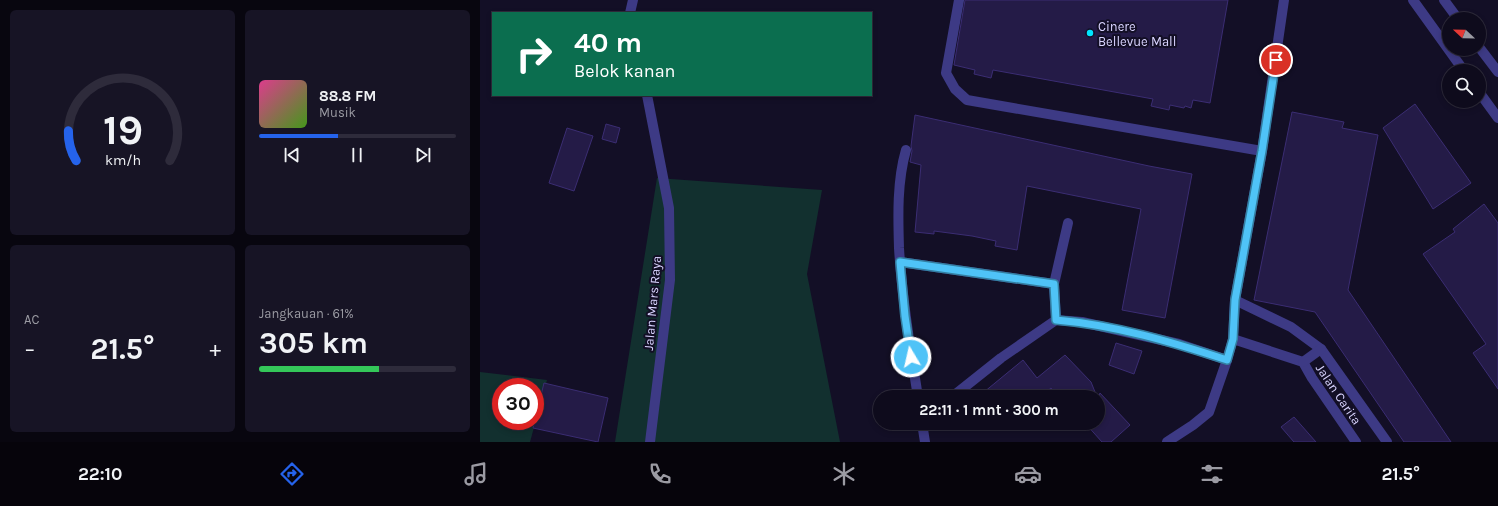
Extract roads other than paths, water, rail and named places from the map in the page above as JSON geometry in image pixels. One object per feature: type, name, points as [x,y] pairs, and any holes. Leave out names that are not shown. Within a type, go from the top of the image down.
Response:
[{"type":"street","points":[[630,12],[633,0]]},
{"type":"street","points":[[959,0],[946,73],[955,89],[967,100],[1262,151]]},
{"type":"street","points":[[1169,441],[1209,412],[1233,339],[1235,300],[1262,151],[1284,0]]},
{"type":"street","points":[[1413,0],[1459,64]]},
{"type":"street","points":[[1444,0],[1453,12]]},
{"type":"street","points":[[1486,56],[1498,72]]},
{"type":"street","name":"Jalan Mars Raya","points":[[647,96],[669,208],[670,280],[650,442]]},
{"type":"street","points":[[1486,102],[1498,118]]},
{"type":"street","points":[[906,150],[903,160],[897,212],[905,316],[917,390]]},
{"type":"street","points":[[1056,320],[1054,284],[1068,223]]},
{"type":"street","points":[[900,262],[1054,284]]},
{"type":"street","points":[[1235,300],[1291,327],[1321,350],[1387,442]]},
{"type":"street","points":[[961,390],[1001,358],[1056,320],[1082,322],[1179,344],[1227,360]]},
{"type":"street","name":"Jalan Carita","points":[[1233,339],[1303,362],[1312,378],[1356,442]]},
{"type":"street","points":[[1303,362],[1321,350]]},
{"type":"street","points":[[923,430],[925,442]]},
{"type":"place","name":"Cinere Bellevue Mall","points":[[1090,33]]}]
